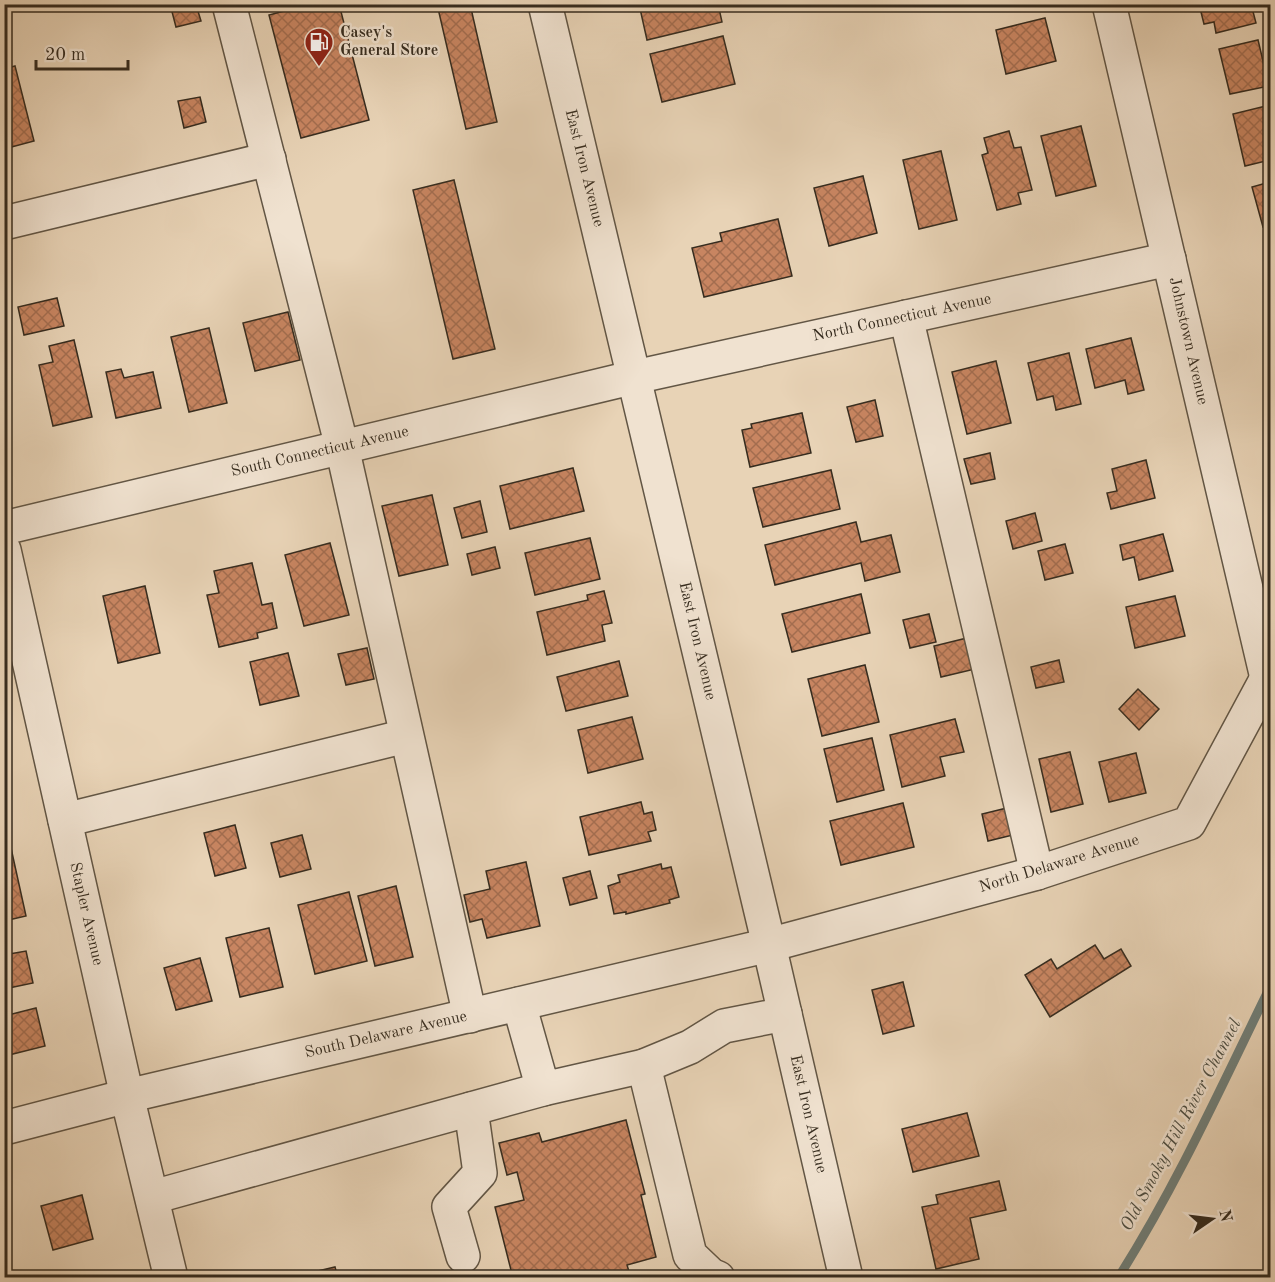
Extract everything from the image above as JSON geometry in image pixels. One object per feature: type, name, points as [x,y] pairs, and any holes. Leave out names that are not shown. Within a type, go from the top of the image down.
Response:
[{"type":"street","points":[[229,4],[342,447],[470,1016]]},
{"type":"street","name":"East Iron Avenue","points":[[545,4],[635,377],[846,1278]]},
{"type":"street","name":"Johnstown Avenue","points":[[1109,4],[1269,677]]},
{"type":"street","points":[[4,223],[269,159]]},
{"type":"street","name":"North Connecticut Avenue","points":[[635,377],[1169,259]]},
{"type":"street","points":[[906,317],[1037,873]]},
{"type":"street","name":"South Connecticut Avenue","points":[[4,528],[635,377]]},
{"type":"street","name":"Stapler Avenue","points":[[4,550],[127,1096],[171,1278]]},
{"type":"street","name":"North Delaware Avenue","points":[[769,945],[1037,873],[1189,823],[1269,677]]},
{"type":"street","points":[[65,820],[406,736]]},
{"type":"street","name":"South Delaware Avenue","points":[[4,1128],[127,1096],[769,945]]},
{"type":"street","points":[[519,1004],[543,1089]]},
{"type":"street","points":[[153,1197],[543,1089],[644,1066],[690,1047],[724,1026],[785,1014]]},
{"type":"street","points":[[644,1066],[690,1256],[711,1275],[718,1278]]},
{"type":"street","points":[[463,1256],[449,1207],[480,1173],[471,1109]]},
{"type":"building","points":[[170,4],[211,4],[197,8],[201,21],[176,27]]},
{"type":"building","name":"Casey's General Store","points":[[311,4],[339,4],[369,120],[301,138],[269,15]]},
{"type":"building","points":[[437,4],[470,4],[497,122],[466,129]]},
{"type":"building","points":[[639,4],[718,4],[722,22],[647,40]]},
{"type":"building","points":[[1199,4],[1251,4],[1256,23],[1216,33],[1214,22],[1204,24]]},
{"type":"building","points":[[1045,18],[1056,61],[1006,74],[996,30]]},
{"type":"building","points":[[723,36],[735,84],[662,102],[650,54]]},
{"type":"building","points":[[1258,40],[1269,86],[1230,94],[1219,49]]},
{"type":"building","points":[[15,66],[34,141],[4,149],[4,69]]},
{"type":"building","points":[[200,97],[206,122],[184,128],[178,101]]},
{"type":"building","points":[[1270,105],[1270,160],[1245,166],[1233,114]]},
{"type":"building","points":[[1081,126],[1096,186],[1056,196],[1041,136]]},
{"type":"building","points":[[1009,131],[1014,148],[1021,147],[1032,190],[1018,193],[1021,204],[997,210],[982,155],[988,153],[984,138]]},
{"type":"building","points":[[941,151],[957,220],[919,229],[903,160]]},
{"type":"building","points":[[863,176],[877,233],[829,246],[814,188]]},
{"type":"building","points":[[454,180],[495,349],[453,359],[413,190]]},
{"type":"building","points":[[1270,182],[1270,225],[1263,227],[1252,187]]},
{"type":"building","points":[[778,219],[792,276],[704,297],[692,248],[722,241],[720,233]]},
{"type":"building","points":[[57,298],[64,326],[24,335],[18,307]]},
{"type":"building","points":[[288,312],[300,360],[255,371],[243,323]]},
{"type":"building","points":[[209,328],[227,403],[189,412],[171,337]]},
{"type":"building","points":[[1131,338],[1144,390],[1128,394],[1125,380],[1095,388],[1086,349]]},
{"type":"building","points":[[74,340],[92,417],[53,426],[39,365],[53,362],[49,346]]},
{"type":"building","points":[[1069,353],[1081,404],[1056,410],[1053,396],[1037,400],[1028,363]]},
{"type":"building","points":[[996,361],[1011,423],[967,434],[952,372]]},
{"type":"building","points":[[121,369],[124,378],[153,372],[161,408],[116,418],[106,372]]},
{"type":"building","points":[[875,400],[883,436],[856,442],[847,407]]},
{"type":"building","points":[[802,413],[811,453],[750,467],[742,430],[752,428],[751,424]]},
{"type":"building","points":[[990,453],[995,479],[971,484],[964,459]]},
{"type":"building","points":[[1146,460],[1155,498],[1111,509],[1107,493],[1117,491],[1112,469]]},
{"type":"building","points":[[573,468],[584,511],[510,529],[500,486]]},
{"type":"building","points":[[831,470],[840,509],[763,527],[753,488]]},
{"type":"building","points":[[432,495],[448,565],[399,576],[382,506]]},
{"type":"building","points":[[480,501],[487,532],[462,538],[454,508]]},
{"type":"building","points":[[1035,513],[1042,541],[1013,549],[1006,521]]},
{"type":"building","points":[[856,522],[861,542],[891,535],[900,572],[865,581],[861,563],[775,585],[765,545]]},
{"type":"building","points":[[1163,534],[1173,571],[1139,580],[1134,557],[1123,560],[1120,545]]},
{"type":"building","points":[[590,538],[600,579],[535,595],[525,553]]},
{"type":"building","points":[[330,543],[349,615],[304,626],[285,555]]},
{"type":"building","points":[[1065,544],[1073,573],[1045,580],[1038,551]]},
{"type":"building","points":[[495,547],[500,568],[472,575],[467,554]]},
{"type":"building","points":[[252,563],[262,605],[272,603],[277,628],[257,633],[258,638],[219,647],[207,595],[219,593],[214,571]]},
{"type":"building","points":[[145,586],[160,653],[118,663],[103,596]]},
{"type":"building","points":[[604,591],[612,623],[602,625],[605,641],[547,655],[537,612],[588,600],[587,595]]},
{"type":"building","points":[[861,594],[870,633],[792,652],[782,614]]},
{"type":"building","points":[[1175,596],[1185,636],[1135,648],[1126,607]]},
{"type":"building","points":[[929,614],[936,642],[910,648],[903,620]]},
{"type":"building","points":[[967,638],[975,669],[941,677],[934,646]]},
{"type":"building","points":[[367,648],[374,679],[346,685],[338,654]]},
{"type":"building","points":[[288,653],[299,696],[260,705],[250,662]]},
{"type":"building","points":[[1059,660],[1064,682],[1036,688],[1031,667]]},
{"type":"building","points":[[619,661],[628,696],[566,711],[557,677]]},
{"type":"building","points":[[865,665],[879,722],[822,736],[808,679]]},
{"type":"building","points":[[1138,689],[1159,709],[1139,730],[1119,709]]},
{"type":"building","points":[[632,717],[643,759],[588,773],[578,730]]},
{"type":"building","points":[[955,719],[964,752],[940,757],[945,776],[902,787],[890,735]]},
{"type":"building","points":[[872,738],[884,790],[837,802],[824,749]]},
{"type":"building","points":[[1070,752],[1083,804],[1051,812],[1039,759]]},
{"type":"building","points":[[1136,753],[1146,793],[1109,802],[1099,762]]},
{"type":"building","points":[[641,802],[644,814],[652,812],[656,830],[648,832],[651,841],[589,855],[580,817]]},
{"type":"building","points":[[903,803],[914,847],[841,865],[830,821]]},
{"type":"building","points":[[1011,807],[1017,834],[988,841],[982,814]]},
{"type":"building","points":[[235,825],[246,868],[215,876],[204,833]]},
{"type":"building","points":[[302,835],[311,869],[280,877],[271,843]]},
{"type":"building","points":[[9,839],[26,916],[4,921],[4,840]]},
{"type":"building","points":[[526,862],[540,926],[487,938],[482,919],[470,922],[464,895],[490,889],[486,871]]},
{"type":"building","points":[[661,864],[662,869],[671,867],[679,897],[669,900],[670,903],[626,914],[626,912],[614,914],[608,886],[620,882],[618,875]]},
{"type":"building","points":[[590,871],[597,898],[570,905],[563,878]]},
{"type":"building","points":[[396,886],[413,957],[375,966],[358,896]]},
{"type":"building","points":[[349,892],[367,961],[315,974],[298,905]]},
{"type":"building","points":[[269,928],[283,987],[240,997],[226,938]]},
{"type":"building","points":[[1095,945],[1104,959],[1121,949],[1131,966],[1050,1017],[1025,975],[1051,959],[1057,969]]},
{"type":"building","points":[[26,951],[33,983],[4,989],[4,955]]},
{"type":"building","points":[[200,958],[212,1001],[176,1010],[164,968]]},
{"type":"building","points":[[903,982],[914,1026],[883,1034],[872,990]]},
{"type":"building","points":[[36,1008],[45,1046],[5,1056],[4,1016]]},
{"type":"building","points":[[967,1113],[979,1156],[913,1172],[902,1129]]},
{"type":"building","points":[[626,1120],[645,1194],[641,1195],[656,1257],[627,1265],[631,1278],[554,1278],[554,1276],[513,1278],[495,1207],[524,1200],[517,1172],[507,1175],[499,1143],[539,1133],[542,1142]]},
{"type":"building","points":[[999,1181],[1006,1210],[970,1218],[979,1259],[936,1269],[922,1207],[938,1204],[936,1195]]},
{"type":"building","points":[[82,1195],[93,1239],[53,1250],[41,1206]]},
{"type":"building","points":[[335,1267],[338,1278],[288,1278]]},
{"type":"waterway","name":"Old Smoky Hill River Channel","points":[[1118,1278],[1179,1171],[1270,987]]},
{"type":"place","name":"Casey's General Store","points":[[319,68]]}]
